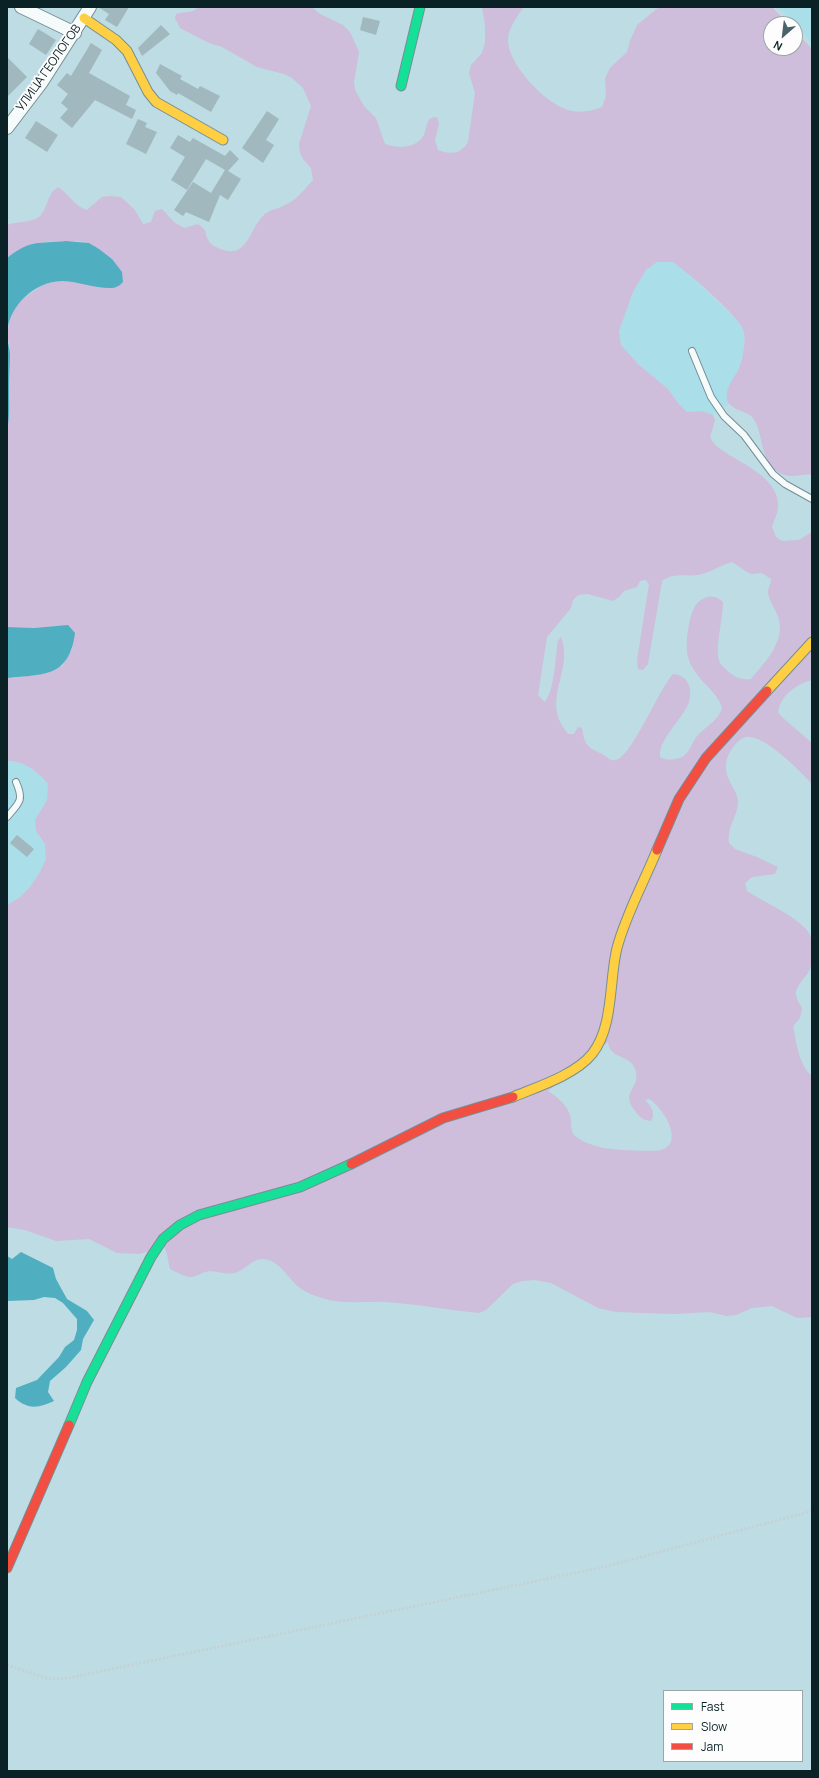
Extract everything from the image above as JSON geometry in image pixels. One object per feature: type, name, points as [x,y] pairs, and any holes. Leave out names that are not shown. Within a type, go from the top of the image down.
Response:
[{"type":"street","points":[[22,7],[75,33]]},
{"type":"street","name":"УЛИЦА ГЕОЛОГОВ","points":[[7,128],[42,82],[75,33],[90,7]]},
{"type":"street","points":[[401,86],[420,7]]},
{"type":"street","points":[[84,18],[104,32],[130,56],[148,95],[156,102],[223,140]]},
{"type":"street","points":[[7,1568],[87,1382],[151,1257],[163,1239],[180,1225],[199,1215],[300,1187],[443,1118],[509,1099],[548,1082],[579,1066],[593,1053],[602,1034],[609,1010],[617,949],[626,923],[679,800],[706,758],[812,642]]},
{"type":"lane","points":[[692,351],[711,397],[724,416],[744,435],[774,474],[785,484],[812,499]]},
{"type":"lane","points":[[7,817],[20,800],[21,793],[16,782]]},
{"type":"path","points":[[7,1665],[49,1679],[68,1678],[604,1567],[812,1511]]},
{"type":"shaded area","points":[[198,7],[312,7],[320,14],[343,25],[350,32],[359,52],[354,82],[355,90],[364,106],[376,118],[385,144],[405,147],[418,142],[424,135],[428,121],[433,117],[437,117],[439,124],[435,140],[438,150],[447,153],[459,151],[468,142],[475,93],[469,73],[471,65],[482,53],[485,42],[485,25],[482,7],[524,7],[513,23],[508,37],[510,51],[515,61],[529,81],[546,98],[563,108],[577,112],[602,107],[606,96],[605,78],[610,68],[627,52],[637,25],[659,7],[772,7],[780,16],[763,16],[763,56],[803,56],[803,39],[812,49],[812,475],[786,475],[774,469],[765,456],[759,431],[752,417],[730,405],[728,402],[727,390],[739,368],[743,355],[745,340],[744,332],[724,306],[673,262],[657,262],[646,270],[633,292],[619,331],[621,345],[638,364],[668,389],[678,403],[687,412],[702,411],[713,415],[715,421],[710,437],[716,445],[729,455],[753,469],[768,482],[777,497],[778,509],[772,527],[776,537],[782,541],[799,540],[812,532],[812,680],[800,684],[790,691],[782,700],[778,712],[812,743],[812,784],[781,754],[762,741],[754,738],[742,738],[738,742],[728,755],[726,771],[729,781],[736,793],[738,802],[736,813],[729,832],[729,843],[735,849],[778,867],[775,874],[752,877],[745,883],[747,891],[785,913],[806,929],[811,938],[813,950],[812,962],[808,973],[796,991],[797,998],[802,1008],[800,1018],[793,1026],[801,1060],[812,1076],[812,1317],[797,1318],[772,1306],[752,1308],[736,1315],[726,1316],[710,1312],[674,1314],[616,1312],[598,1308],[551,1283],[535,1280],[522,1281],[513,1284],[486,1310],[479,1313],[398,1303],[338,1301],[319,1297],[303,1290],[279,1266],[269,1260],[256,1260],[240,1271],[234,1273],[210,1271],[190,1277],[170,1269],[164,1247],[139,1254],[117,1253],[89,1239],[56,1241],[25,1230],[7,1227],[7,905],[19,898],[30,887],[40,872],[46,859],[45,844],[36,831],[35,820],[47,800],[48,784],[39,775],[25,765],[13,761],[7,761],[7,678],[36,675],[62,666],[73,648],[56,626],[34,628],[7,627],[7,430],[10,348],[7,336],[10,316],[16,306],[24,298],[41,286],[52,282],[78,282],[110,288],[112,259],[89,243],[77,241],[44,242],[22,248],[7,258],[7,225],[33,220],[40,216],[43,213],[52,193],[58,187],[75,203],[87,210],[102,197],[121,197],[135,210],[143,224],[151,222],[155,211],[162,209],[174,222],[184,228],[198,224],[205,230],[212,245],[228,251],[236,251],[247,242],[264,215],[288,204],[300,195],[313,180],[311,168],[300,153],[299,144],[311,106],[303,88],[292,78],[284,74],[257,67],[222,47],[209,43],[180,28],[175,18],[176,14],[194,11]],"holes":[[[732,562],[750,574],[762,573],[771,579],[768,594],[780,623],[778,641],[769,657],[751,679],[734,676],[722,665],[718,655],[723,602],[716,597],[710,596],[704,598],[696,604],[687,634],[688,657],[694,670],[716,695],[722,708],[716,719],[703,730],[687,752],[680,758],[668,760],[660,757],[660,750],[663,743],[686,709],[689,702],[690,688],[686,680],[678,675],[673,674],[667,682],[637,736],[629,748],[616,760],[609,759],[586,744],[582,728],[578,727],[574,734],[568,734],[562,726],[556,707],[564,657],[564,647],[561,637],[558,641],[553,681],[545,702],[538,695],[547,637],[571,608],[573,600],[578,595],[588,594],[613,601],[624,591],[637,587],[640,581],[646,580],[649,584],[637,660],[638,669],[643,670],[648,664],[662,581],[671,576],[702,574]],[[608,1042],[610,1048],[617,1055],[630,1062],[636,1072],[635,1083],[629,1100],[638,1114],[642,1118],[651,1121],[653,1112],[645,1100],[649,1099],[665,1116],[672,1133],[672,1140],[668,1146],[661,1150],[640,1151],[612,1149],[586,1143],[580,1140],[573,1133],[569,1111],[560,1100],[548,1091]]]},
{"type":"shaded area","points":[[778,7],[812,7],[812,43],[803,33],[803,16],[787,16]]},
{"type":"shaded area","points":[[66,241],[89,243],[112,259],[122,272],[123,282],[114,288],[67,281],[59,281],[41,286],[22,300],[17,306],[10,320],[7,336],[7,258],[22,248],[41,243]]},
{"type":"shaded area","points":[[657,262],[673,262],[685,271],[734,317],[744,331],[744,350],[739,367],[728,390],[727,398],[729,403],[713,415],[702,411],[687,412],[678,403],[668,389],[638,364],[621,345],[619,331],[633,292],[646,270]]},
{"type":"shaded area","points":[[7,336],[10,354],[9,415],[7,430]]},
{"type":"shaded area","points":[[68,625],[75,633],[72,648],[61,666],[53,671],[43,674],[7,678],[7,627],[34,628]]},
{"type":"shaded area","points":[[7,761],[25,764],[40,775],[48,784],[47,800],[40,810],[36,831],[45,844],[46,859],[40,872],[30,887],[19,898],[7,905]]},
{"type":"shaded area","points":[[21,1252],[53,1268],[56,1279],[67,1299],[87,1311],[94,1320],[83,1339],[81,1350],[66,1367],[50,1381],[48,1392],[54,1401],[34,1407],[24,1405],[15,1398],[16,1388],[37,1380],[59,1357],[65,1347],[74,1340],[77,1330],[77,1319],[63,1303],[55,1298],[44,1297],[34,1300],[7,1301],[7,1256],[12,1259]]},
{"type":"building","points":[[98,7],[129,7],[117,27],[105,20],[109,14]]},
{"type":"building","points":[[363,17],[380,21],[376,35],[360,30]]},
{"type":"building","points":[[161,25],[170,34],[142,56],[138,48]]},
{"type":"building","points":[[38,29],[56,40],[46,55],[29,44]]},
{"type":"building","points":[[91,43],[102,50],[89,73],[130,96],[126,105],[136,110],[132,119],[95,100],[72,128],[60,118],[68,109],[61,103],[68,94],[57,85],[67,73],[71,76]]},
{"type":"building","points":[[7,57],[27,77],[7,97]]},
{"type":"building","points":[[160,64],[182,76],[180,79],[198,89],[200,86],[220,96],[211,112],[178,93],[177,95],[170,91],[156,73]]},
{"type":"building","points":[[267,111],[279,119],[266,140],[274,145],[263,163],[242,148]]},
{"type":"building","points":[[138,119],[147,123],[145,127],[157,132],[146,154],[126,144]]},
{"type":"building","points":[[36,121],[58,135],[47,152],[25,138]]},
{"type":"building","points":[[178,135],[190,142],[193,138],[225,156],[230,150],[239,159],[228,171],[241,179],[228,200],[220,195],[209,222],[186,212],[183,216],[174,210],[193,182],[211,193],[225,170],[206,159],[187,190],[171,180],[185,157],[170,148]]},
{"type":"building","points":[[17,835],[34,849],[27,857],[10,843]]},
{"type":"traffic: fast","points":[[401,86],[420,7]]},
{"type":"traffic: fast","points":[[69,1425],[87,1382],[151,1257],[163,1239],[180,1225],[199,1215],[300,1187],[351,1164]]},
{"type":"traffic: slow","points":[[84,18],[116,40],[127,51],[148,92],[156,102],[223,140]]},
{"type":"traffic: slow","points":[[767,691],[812,642]]},
{"type":"traffic: slow","points":[[513,1097],[555,1080],[576,1068],[592,1054],[599,1043],[604,1030],[610,1002],[617,948],[630,910],[657,850]]},
{"type":"traffic: jam","points":[[657,850],[679,799],[706,758],[767,691]]},
{"type":"traffic: jam","points":[[351,1164],[443,1118],[513,1097]]},
{"type":"traffic: jam","points":[[7,1568],[69,1425]]}]
